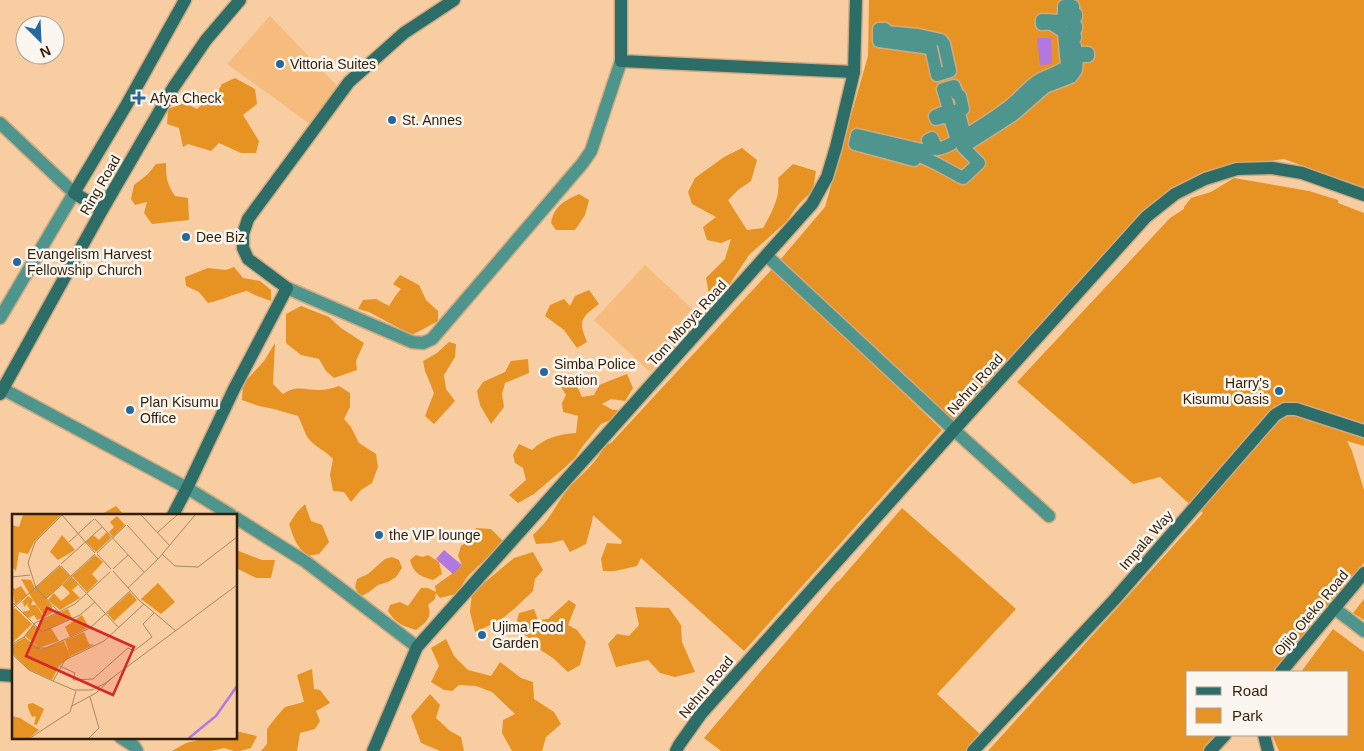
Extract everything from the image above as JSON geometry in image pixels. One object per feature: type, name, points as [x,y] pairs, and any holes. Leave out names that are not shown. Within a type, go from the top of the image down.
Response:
[{"type":"street","points":[[0,318],[127,104],[185,0]]},
{"type":"street","name":"Ring Road","points":[[2,391],[102,210],[173,88],[206,40],[240,0]]},
{"type":"street","points":[[454,0],[404,34],[349,82],[248,219],[243,234],[243,248],[248,259],[287,288],[412,342],[423,343],[432,339],[576,171],[591,150],[621,61],[621,0]]},
{"type":"street","name":"Tom Mboya Road","points":[[373,751],[417,648],[812,204],[827,177],[854,72],[856,0]]},
{"type":"street","points":[[1064,6],[1073,6],[1073,14],[1076,14],[1076,17],[1074,17],[1073,26],[1076,26],[1076,29],[1073,29],[1073,36],[1075,38],[1073,38],[1073,46],[1075,46],[1075,49],[1073,49],[1073,53],[1088,53],[1088,56],[1077,56],[1076,70],[1071,77],[1045,87],[1012,115],[963,147],[979,163],[963,178],[946,170],[930,159],[916,155],[914,160],[855,144],[857,135],[922,150],[933,149],[928,140],[932,138],[937,149],[951,144],[957,140],[949,115],[936,119],[935,116],[949,110],[943,89],[954,86],[957,94],[960,96],[963,108],[958,110],[965,136],[1008,108],[1028,88],[1066,66],[1064,32],[1050,23],[1042,24],[1042,20],[1064,20],[1064,6]]},
{"type":"street","points":[[879,29],[885,29],[885,32],[918,35],[941,40],[944,44],[950,71],[938,75],[931,48],[879,41],[879,29]]},
{"type":"street","points":[[621,61],[854,72]]},
{"type":"street","points":[[0,123],[74,193],[102,210]]},
{"type":"street","name":"Nehru Road","points":[[676,751],[678,745],[701,714],[1146,217],[1175,194],[1205,179],[1236,169],[1272,168],[1302,173],[1364,195]]},
{"type":"street","points":[[767,256],[954,430],[1050,516]]},
{"type":"street","points":[[174,514],[234,389],[287,288]]},
{"type":"street","points":[[2,391],[187,488],[229,514]]},
{"type":"street","name":"Impala Way","points":[[973,751],[1114,600],[1275,415],[1285,409],[1296,409],[1364,432]]},
{"type":"street","points":[[238,519],[306,562],[417,648]]},
{"type":"street","name":"Ojijo Oteko Road","points":[[1282,671],[1364,573]]},
{"type":"street","points":[[1334,608],[1364,630]]},
{"type":"street","points":[[1210,751],[1224,736]]},
{"type":"street","points":[[1264,736],[1268,751]]},
{"type":"street","points":[[122,738],[134,746],[137,751]]},
{"type":"shaded area","name":"Vittoria Suites","points":[[270,16],[340,89],[311,125],[227,64]]},
{"type":"shaded area","points":[[1037,38],[1051,38],[1052,64],[1040,65]]},
{"type":"shaded area","points":[[645,265],[703,319],[650,372],[594,320]]},
{"type":"shaded area","points":[[444,550],[462,565],[453,574],[436,559]]},
{"type":"green space","points":[[869,0],[1364,0],[1364,188],[1284,159],[1248,164],[1167,193],[953,423],[780,260],[825,207],[868,56]]},
{"type":"green space","points":[[235,78],[255,89],[257,104],[243,115],[259,141],[256,153],[241,153],[219,143],[211,151],[188,144],[183,147],[179,128],[167,124],[168,109],[185,103],[197,109],[205,102],[219,103],[217,93],[222,84]]},
{"type":"green space","points":[[742,148],[757,160],[751,181],[728,200],[747,230],[763,228],[777,198],[778,178],[793,164],[816,171],[813,190],[798,205],[786,222],[749,255],[722,296],[710,300],[706,278],[725,259],[731,239],[721,243],[707,240],[703,227],[716,217],[692,204],[688,192],[695,178],[724,157]]},
{"type":"green space","points":[[166,163],[166,173],[172,192],[175,196],[188,198],[189,220],[152,224],[144,213],[147,202],[135,205],[131,199],[134,185],[148,174],[156,164]]},
{"type":"green space","points":[[1234,178],[1309,191],[1338,200],[1338,203],[1364,213],[1364,446],[1347,441],[1364,490],[1364,563],[1274,671],[1186,671],[1186,736],[1218,736],[1205,751],[988,751],[1203,513],[1186,501],[1160,477],[1133,484],[1017,382],[1170,218],[1184,209],[1191,198],[1211,192]]},
{"type":"green space","points":[[579,194],[589,200],[585,215],[575,230],[556,230],[551,223],[557,208]]},
{"type":"green space","points":[[234,267],[243,278],[260,281],[271,290],[271,301],[247,291],[208,303],[199,292],[186,286],[185,277],[208,268],[226,270]]},
{"type":"green space","points":[[773,268],[942,430],[744,651],[641,558],[637,566],[615,571],[603,571],[601,559],[607,543],[621,544],[622,541],[593,515],[586,544],[570,552],[563,540],[536,544],[533,535],[547,520],[567,490],[598,458],[605,445],[611,443]]},
{"type":"green space","points":[[400,275],[419,285],[426,300],[438,311],[438,321],[412,335],[369,312],[358,309],[363,300],[376,299],[389,306],[401,289],[393,284]]},
{"type":"green space","points":[[589,290],[599,304],[583,320],[582,324],[587,342],[577,348],[564,330],[545,316],[550,305],[564,299],[570,306],[575,296]]},
{"type":"green space","points":[[301,306],[329,317],[341,328],[364,343],[356,361],[357,370],[334,378],[326,371],[319,359],[301,355],[286,343],[286,314]]},
{"type":"green space","points":[[449,342],[456,344],[455,357],[444,375],[446,389],[455,401],[434,424],[425,416],[434,393],[423,361],[437,353]]},
{"type":"green space","points":[[275,343],[273,384],[283,394],[297,389],[322,390],[339,386],[350,393],[350,407],[344,419],[351,427],[359,443],[376,454],[378,467],[372,483],[361,490],[351,502],[344,492],[333,491],[330,475],[333,459],[308,438],[298,416],[242,400],[243,384],[264,361]]},
{"type":"green space","points":[[528,359],[529,373],[505,383],[502,394],[504,407],[491,424],[480,405],[477,391],[483,382],[505,372],[511,361]]},
{"type":"green space","points":[[627,374],[633,388],[625,401],[611,399],[602,404],[613,410],[618,410],[613,419],[601,424],[575,458],[534,494],[518,503],[509,495],[526,480],[523,468],[515,463],[513,455],[519,444],[532,450],[552,437],[576,433],[578,416],[563,412],[562,403],[566,395],[560,385],[568,382],[576,384],[582,397],[594,395],[599,385]]},
{"type":"green space","points":[[305,504],[311,521],[322,525],[329,542],[319,554],[308,556],[298,546],[289,524]]},
{"type":"green space","points":[[116,506],[123,514],[102,514]]},
{"type":"green space","points":[[902,508],[1016,609],[937,694],[981,735],[967,751],[721,751],[704,738],[837,582]]},
{"type":"green space","points":[[476,528],[491,529],[503,541],[468,576],[456,594],[440,598],[436,593],[435,599],[428,605],[429,617],[416,630],[397,621],[388,611],[390,605],[400,602],[408,606],[421,588],[428,588],[436,592],[435,586],[462,565],[458,556],[461,546],[471,539]]},
{"type":"green space","points":[[238,551],[262,560],[275,560],[271,578],[256,578],[238,569]]},
{"type":"green space","points":[[533,552],[543,570],[535,579],[533,591],[499,621],[475,632],[470,612],[472,593],[514,558]]},
{"type":"green space","points":[[416,555],[423,557],[428,555],[439,562],[442,574],[433,580],[418,574],[410,560]]},
{"type":"green space","points":[[392,557],[399,560],[402,568],[396,577],[378,585],[360,597],[355,587],[357,579],[368,574],[385,559]]},
{"type":"green space","points":[[1364,599],[1364,620],[1353,613]]},
{"type":"green space","points":[[569,600],[576,605],[568,625],[577,630],[586,642],[580,665],[568,672],[515,627],[519,613],[534,609],[538,620],[548,619]]},
{"type":"green space","points":[[635,607],[669,608],[681,625],[682,642],[695,672],[675,677],[660,673],[648,660],[616,667],[608,644],[617,634],[629,636],[639,625]]},
{"type":"green space","points":[[1333,629],[1364,652],[1364,751],[1279,751],[1272,736],[1349,736],[1349,671],[1302,671]]},
{"type":"green space","points":[[446,639],[454,656],[468,670],[491,676],[500,662],[521,678],[533,682],[534,699],[554,712],[561,724],[546,737],[542,751],[512,751],[502,733],[503,720],[515,714],[492,692],[476,686],[459,685],[452,691],[444,690],[431,682],[439,666],[431,648]]},
{"type":"green space","points":[[312,669],[314,689],[320,690],[330,703],[316,711],[320,721],[315,729],[300,733],[297,751],[261,751],[267,744],[267,729],[277,716],[285,707],[304,702],[297,675]]},
{"type":"green space","points":[[430,694],[440,705],[436,718],[450,731],[461,737],[464,751],[440,751],[421,743],[411,716]]},
{"type":"green space","points":[[238,731],[257,736],[251,748],[240,751],[224,748],[212,751],[172,751],[186,743],[208,738],[238,738]]},
{"type":"place","name":"Vittoria Suites","points":[[280,64]]},
{"type":"place","name":"Afya Check","points":[[139,98]]},
{"type":"place","name":"St. Annes","points":[[392,120]]},
{"type":"place","name":"Dee Biz","points":[[186,237]]},
{"type":"place","name":"Evangelism Harvest Fellowship Church","points":[[17,262]]},
{"type":"place","name":"Simba Police Station","points":[[544,372]]},
{"type":"place","name":"Harry's Kisumu Oasis","points":[[1279,391]]},
{"type":"place","name":"Plan Kisumu Office","points":[[130,410]]},
{"type":"place","name":"the VIP lounge","points":[[379,535]]},
{"type":"place","name":"Ujima Food Garden","points":[[482,635]]}]
